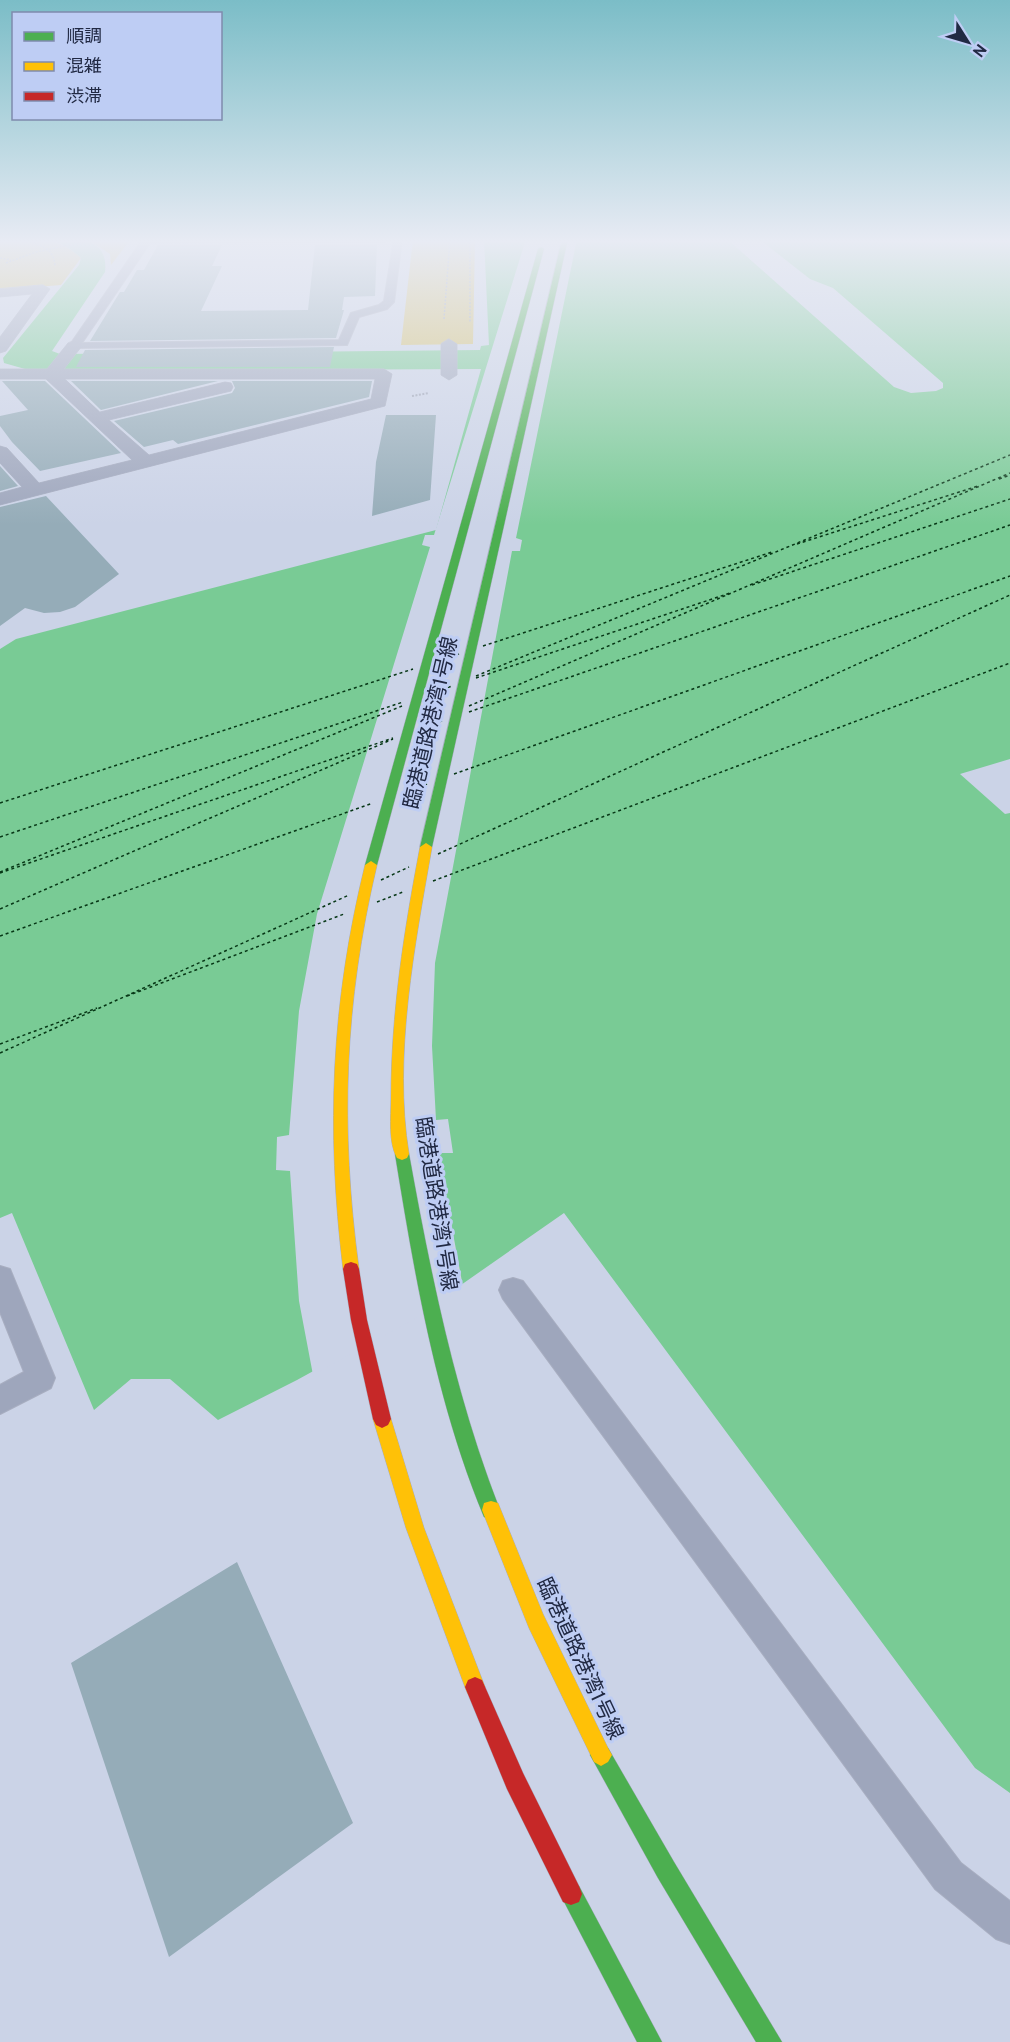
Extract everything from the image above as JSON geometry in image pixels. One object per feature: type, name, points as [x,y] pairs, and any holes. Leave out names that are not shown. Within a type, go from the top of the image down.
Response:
[{"type":"street","points":[[0,348],[10,334]]},
{"type":"street","name":"臨港道路港湾1号線","points":[[518,334],[368,876],[350,962],[340,1047],[343,1216],[359,1320],[380,1412],[415,1528],[464,1662],[514,1781],[595,1942],[650,2042]]},
{"type":"street","name":"臨港道路港湾1号線","points":[[543,334],[429,831],[407,947],[397,1047],[399,1139],[427,1297],[452,1394],[484,1494],[537,1621],[597,1749],[666,1870],[770,2042]]},
{"type":"street","points":[[449,344],[449,375]]},
{"type":"street","points":[[54,372],[72,349]]},
{"type":"street","points":[[54,372],[96,418],[147,463]]},
{"type":"street","points":[[0,374],[54,372],[384,374],[379,402],[0,499]]},
{"type":"street","points":[[96,418],[276,375]]},
{"type":"street","points":[[0,452],[35,490]]},
{"type":"lane","points":[[72,349],[82,334]]},
{"type":"lane","points":[[72,349],[344,343],[347,334]]},
{"type":"lane","points":[[0,1278],[41,1378],[0,1401]]},
{"type":"lane","points":[[513,1290],[948,1876],[1010,1924]]},
{"type":"path","points":[[447,334],[449,344]]},
{"type":"path","points":[[379,402],[445,389],[449,375]]},
{"type":"shaded area","points":[[22,334],[63,334],[52,351],[60,354],[480,350],[481,346],[489,345],[488,334],[1010,334],[1010,759],[960,774],[1005,814],[1010,813],[1010,1793],[975,1768],[564,1213],[428,1308],[297,1380],[218,1420],[170,1379],[131,1379],[94,1410],[12,1213],[0,1218],[0,649],[16,639],[436,530],[481,369],[32,371],[4,363],[3,358]]},
{"type":"shaded area","points":[[402,334],[473,334],[473,344],[401,345]]},
{"type":"pier","points":[[496,334],[558,334],[516,538],[522,540],[520,551],[512,551],[435,963],[432,1046],[436,1120],[448,1119],[453,1153],[438,1153],[463,1287],[429,1311],[313,1375],[299,1301],[290,1171],[276,1170],[277,1137],[289,1135],[299,1011],[317,914],[430,547],[422,545],[425,535],[434,535]]},
{"type":"pier","points":[[835,334],[887,334],[943,383],[943,388],[936,391],[911,393],[894,387]]},
{"type":"building","points":[[94,334],[337,334],[336,338],[90,341]]},
{"type":"building","points":[[334,347],[330,367],[76,367],[85,350]]},
{"type":"building","points":[[2,381],[45,381],[121,453],[40,471],[0,426],[0,416],[28,410]]},
{"type":"building","points":[[71,381],[218,381],[101,410]]},
{"type":"building","points":[[232,381],[372,381],[369,397],[178,444],[173,440],[144,447],[114,421],[232,393],[235,388]]},
{"type":"building","points":[[386,415],[436,415],[430,500],[372,516],[376,462]]},
{"type":"building","points":[[0,466],[18,486],[0,491]]},
{"type":"building","points":[[46,496],[119,574],[75,607],[60,612],[44,613],[25,608],[0,626],[0,507]]},
{"type":"building","points":[[237,1562],[353,1823],[169,1957],[71,1663]]},
{"type":"ferry route","points":[[476,676],[1010,455]]},
{"type":"ferry route","points":[[469,706],[1010,473]]},
{"type":"ferry route","points":[[999,479],[1010,475]]},
{"type":"ferry route","points":[[797,544],[978,486]]},
{"type":"ferry route","points":[[752,585],[1010,499]]},
{"type":"ferry route","points":[[469,712],[1010,525]]},
{"type":"ferry route","points":[[483,646],[772,552]]},
{"type":"ferry route","points":[[454,774],[1010,576]]},
{"type":"ferry route","points":[[476,678],[730,593]]},
{"type":"ferry route","points":[[438,854],[1010,595]]},
{"type":"ferry route","points":[[440,660],[459,654]]},
{"type":"ferry route","points":[[433,881],[1010,663]]},
{"type":"ferry route","points":[[0,803],[413,669]]},
{"type":"ferry route","points":[[431,694],[452,686]]},
{"type":"ferry route","points":[[0,837],[403,702]]},
{"type":"ferry route","points":[[0,872],[402,706]]},
{"type":"ferry route","points":[[422,727],[443,718]]},
{"type":"ferry route","points":[[423,727],[442,721]]},
{"type":"ferry route","points":[[0,873],[393,738]]},
{"type":"ferry route","points":[[0,909],[393,739]]},
{"type":"ferry route","points":[[403,792],[427,784]]},
{"type":"ferry route","points":[[0,936],[373,803]]},
{"type":"ferry route","points":[[381,880],[409,867]]},
{"type":"ferry route","points":[[377,902],[403,892]]},
{"type":"ferry route","points":[[0,1053],[349,895]]},
{"type":"ferry route","points":[[127,996],[344,914]]},
{"type":"ferry route","points":[[0,1044],[97,1008]]},
{"type":"traffic: fast","points":[[371,865],[517,334]]},
{"type":"traffic: fast","points":[[426,847],[543,334]]},
{"type":"traffic: fast","points":[[402,1154],[437,1335],[460,1424],[491,1510]]},
{"type":"traffic: fast","points":[[601,1755],[666,1870],[770,2042]]},
{"type":"traffic: fast","points":[[571,1894],[650,2042]]},
{"type":"traffic: slow","points":[[402,1154],[398,1114],[399,1028],[410,938],[426,847]]},
{"type":"traffic: slow","points":[[351,1269],[341,1168],[340,1066],[350,965],[371,865]]},
{"type":"traffic: slow","points":[[382,1419],[415,1528],[475,1687]]},
{"type":"traffic: slow","points":[[491,1510],[536,1621],[601,1755]]},
{"type":"traffic: jam","points":[[351,1269],[359,1320],[382,1419]]},
{"type":"traffic: jam","points":[[475,1687],[515,1781],[571,1894]]}]
